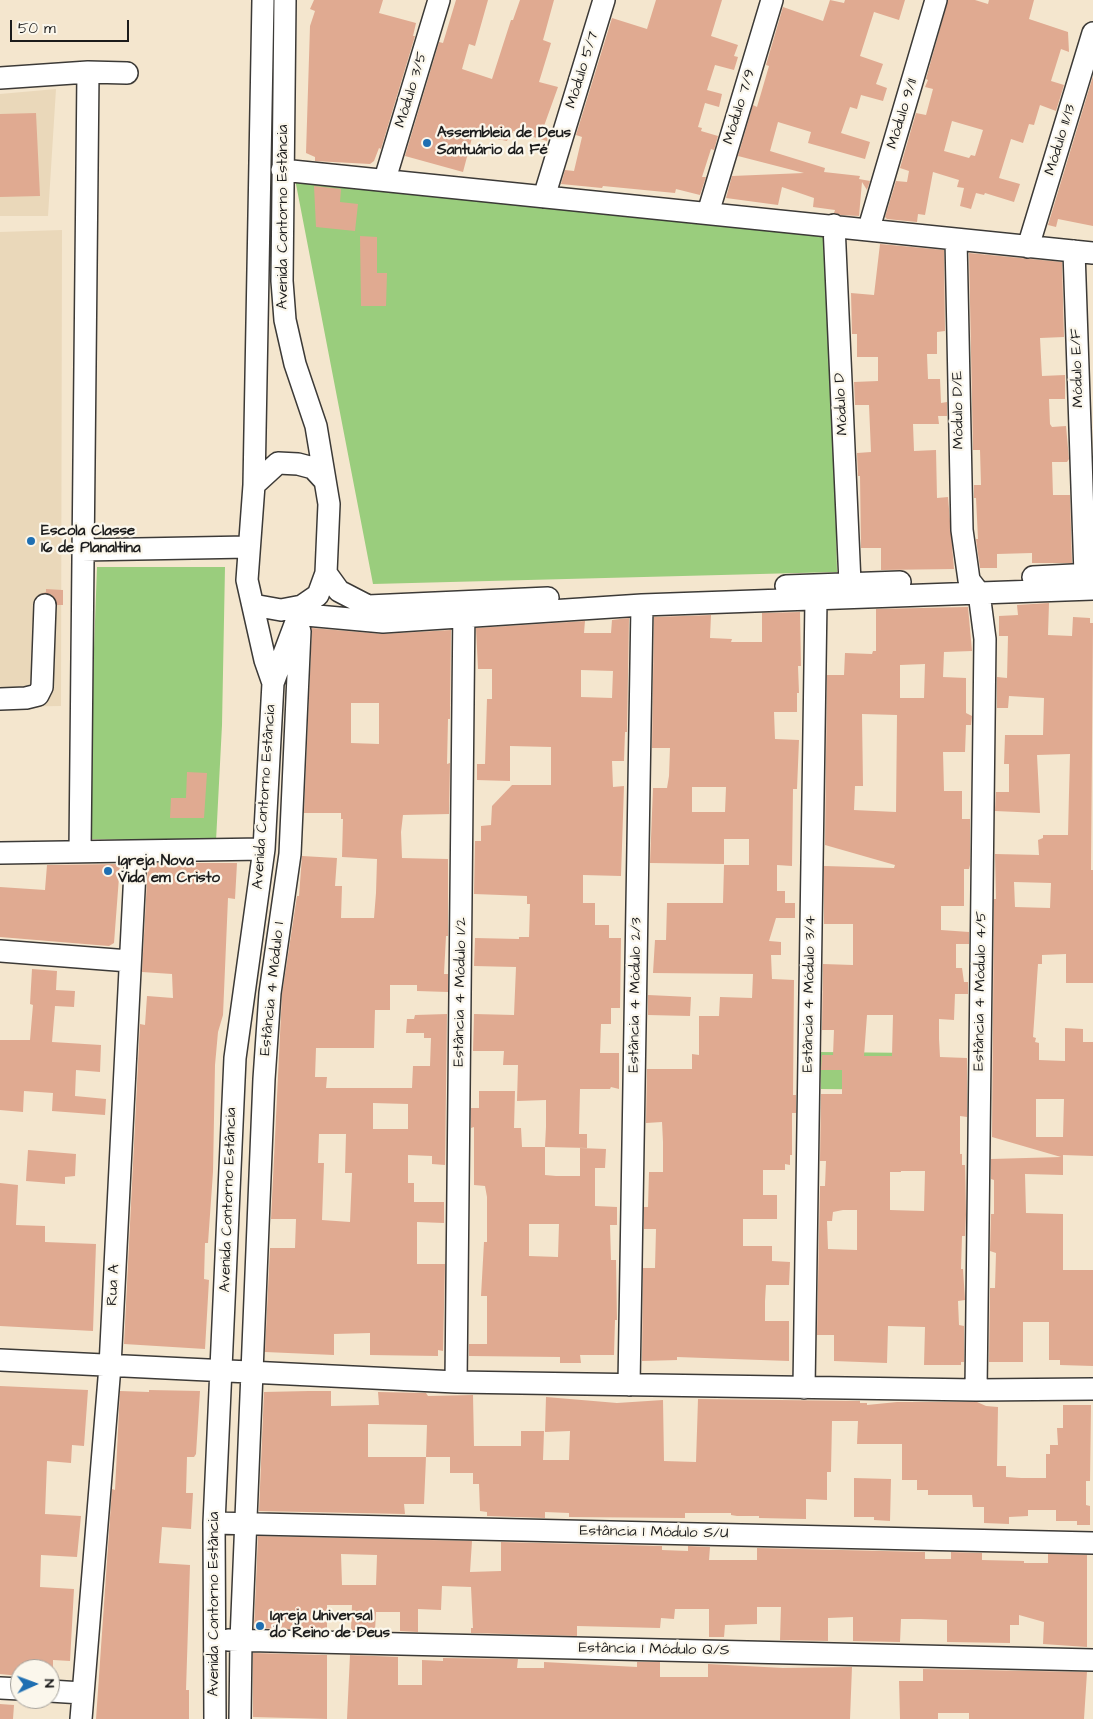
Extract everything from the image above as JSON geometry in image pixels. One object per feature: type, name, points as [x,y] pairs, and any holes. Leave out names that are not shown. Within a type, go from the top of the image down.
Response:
[{"type":"street","name":"Avenida Contorno Estância","points":[[263,0],[254,485],[247,580],[265,660],[273,683]]},
{"type":"street","name":"Avenida Contorno Estância","points":[[215,1719],[214,1523],[235,1058],[264,849],[273,683],[302,606],[318,595],[326,573],[329,504],[316,426],[295,364],[285,320],[282,281],[282,170],[285,0]]},
{"type":"street","name":"Módulo 3/5","points":[[385,179],[439,0]]},
{"type":"street","name":"Módulo 5/7","points":[[544,197],[604,0]]},
{"type":"street","name":"Módulo 7/9","points":[[708,213],[772,0]]},
{"type":"street","name":"Módulo 9/11","points":[[869,228],[936,0]]},
{"type":"street","name":"Módulo 11/13","points":[[1028,247],[1093,33]]},
{"type":"street","points":[[0,78],[88,72],[127,73]]},
{"type":"street","points":[[80,852],[88,72]]},
{"type":"street","points":[[282,170],[869,228],[1083,252]]},
{"type":"street","name":"Módulo D","points":[[834,225],[850,583]]},
{"type":"street","name":"Módulo D/E","points":[[956,239],[962,530],[974,586]]},
{"type":"street","name":"Módulo E/F","points":[[1083,252],[1090,579]]},
{"type":"street","points":[[254,485],[278,463],[298,464],[313,468],[325,481]]},
{"type":"street","points":[[82,550],[248,547]]},
{"type":"street","points":[[326,573],[339,591],[368,606],[465,610],[816,600],[974,586],[1090,579]]},
{"type":"street","points":[[253,605],[282,610],[302,606],[306,615],[383,622],[465,610],[850,583],[974,586]]},
{"type":"street","points":[[816,600],[822,595],[842,590],[850,583]]},
{"type":"street","name":"Estância 4 Módulo 4/5","points":[[974,586],[985,639],[976,1390]]},
{"type":"street","name":"Estância 4 Módulo 3/4","points":[[804,1388],[816,600]]},
{"type":"street","points":[[0,699],[38,696],[42,687],[45,605]]},
{"type":"street","name":"Estância 4 Módulo 2/3","points":[[629,1385],[642,605]]},
{"type":"street","name":"Estância 4 Módulo 1","points":[[240,1719],[241,1640],[254,1372],[264,1079],[270,993],[290,854],[302,606]]},
{"type":"street","name":"Estância 4 Módulo 1/2","points":[[456,1382],[465,610]]},
{"type":"street","points":[[0,853],[264,849]]},
{"type":"street","name":"Rua A","points":[[80,1719],[110,1366],[136,851]]},
{"type":"street","points":[[0,951],[129,961]]},
{"type":"street","points":[[0,1360],[456,1382],[976,1390],[1093,1389]]},
{"type":"street","name":"Estância 1 Módulo S/U","points":[[214,1523],[1093,1543]]},
{"type":"street","name":"Estância 1 Módulo Q/S","points":[[214,1640],[1093,1660]]},
{"type":"street","points":[[60,1692],[82,1693]]},
{"type":"shaded area","points":[[56,89],[48,216],[0,216],[0,94]]},
{"type":"shaded area","name":"Escola Classe 16 de Planaltina","points":[[62,230],[61,706],[0,707],[0,232]]},
{"type":"green space","points":[[295,179],[829,231],[837,572],[373,584]]},
{"type":"green space","points":[[97,567],[225,567],[222,725],[216,841],[87,839]]},
{"type":"green space","points":[[820,1052],[920,1053],[919,1090],[821,1089]]},
{"type":"building","points":[[314,0],[383,0],[379,13],[416,23],[413,36],[415,36],[381,149],[379,148],[374,161],[370,164],[315,161],[315,157],[306,153],[310,26],[315,11],[310,9]]},
{"type":"building","points":[[456,0],[488,0],[475,46],[469,44],[462,69],[492,79],[511,20],[513,20],[520,0],[554,0],[543,40],[551,43],[539,82],[558,87],[544,126],[550,128],[547,141],[513,131],[513,133],[510,132],[507,141],[473,134],[463,172],[405,156],[439,42],[443,43]]},
{"type":"building","points":[[656,0],[722,0],[711,36],[738,45],[734,56],[738,57],[734,70],[715,65],[707,90],[722,94],[719,107],[705,103],[698,127],[702,128],[701,131],[718,136],[714,150],[711,149],[702,177],[706,177],[700,195],[676,189],[675,193],[561,184],[565,170],[574,171],[582,137],[576,135],[612,18],[647,29]]},
{"type":"building","points":[[830,0],[844,3],[845,0],[905,0],[899,20],[874,12],[860,56],[883,64],[876,84],[887,88],[883,101],[861,95],[857,109],[850,107],[841,133],[870,142],[865,159],[808,143],[811,132],[778,122],[770,151],[825,168],[824,172],[860,176],[859,179],[870,181],[867,190],[862,182],[859,216],[841,215],[834,213],[835,210],[813,207],[814,198],[782,187],[778,205],[726,198],[732,176],[804,173],[738,156],[753,105],[757,107],[769,66],[766,65],[783,7],[823,21]]},
{"type":"building","points":[[948,0],[975,0],[988,4],[989,0],[1034,0],[1029,19],[1068,32],[1069,52],[1061,49],[1051,81],[1064,85],[1056,111],[1040,105],[1034,125],[1029,124],[1023,143],[1011,139],[999,178],[1020,184],[1014,202],[985,193],[984,195],[976,193],[971,209],[960,206],[964,188],[957,187],[959,180],[933,172],[925,215],[918,214],[917,222],[887,219],[885,217],[896,181],[907,182],[909,171],[900,168],[916,113],[926,115],[933,89],[925,87],[928,80],[926,79]],"holes":[[[952,121],[983,130],[975,156],[971,155],[969,158],[944,151]]]},
{"type":"building","points":[[1093,76],[1093,226],[1058,219],[1056,227],[1048,225]]},
{"type":"building","points":[[36,113],[40,196],[0,197],[0,114]]},
{"type":"building","points":[[314,186],[341,189],[340,202],[358,204],[355,231],[316,227]]},
{"type":"building","points":[[360,236],[377,237],[377,273],[387,273],[386,306],[361,306]]},
{"type":"building","points":[[880,244],[944,250],[945,331],[937,332],[937,354],[927,354],[928,379],[940,379],[941,403],[947,402],[947,416],[938,416],[939,424],[913,424],[914,451],[936,450],[937,498],[948,497],[954,569],[881,570],[881,548],[861,548],[860,476],[858,476],[857,453],[871,452],[869,405],[855,405],[854,382],[878,381],[878,357],[857,357],[857,334],[852,334],[851,293],[874,295]]},
{"type":"building","points":[[969,253],[1062,262],[1064,337],[1040,338],[1042,376],[1065,375],[1065,399],[1049,399],[1050,424],[1052,427],[1066,426],[1069,459],[1067,462],[1052,462],[1053,495],[1070,495],[1072,563],[1032,563],[1032,553],[997,554],[997,568],[980,568],[976,539],[978,539],[974,485],[981,485],[980,450],[973,450]]},
{"type":"building","points":[[46,589],[63,590],[63,605],[57,605],[51,594],[40,594],[46,592]]},
{"type":"building","points":[[1049,603],[1048,635],[1072,636],[1073,617],[1090,618],[1090,623],[1093,623],[1091,870],[1093,870],[1093,983],[1066,983],[1066,954],[1042,955],[1042,964],[1038,964],[1033,1037],[1036,1038],[1035,1042],[1039,1043],[1039,1060],[1065,1061],[1065,1028],[1083,1029],[1083,1042],[1093,1042],[1093,1156],[1063,1155],[1063,1175],[1025,1174],[1026,1213],[1063,1214],[1063,1270],[1093,1270],[1093,1366],[1060,1365],[1060,1360],[1049,1360],[1049,1322],[1023,1322],[1023,1362],[989,1362],[990,1288],[995,1288],[996,1253],[990,1251],[991,1214],[994,1214],[994,1180],[991,1179],[991,1159],[1061,1157],[992,1137],[995,854],[1039,855],[1038,840],[1043,838],[1043,835],[1068,835],[1070,754],[1037,755],[1040,813],[995,811],[996,792],[1009,792],[1009,764],[1004,764],[1005,735],[1043,735],[1044,698],[1009,696],[1008,708],[997,708],[997,677],[1007,678],[1008,636],[999,636],[999,616],[1018,615],[1017,605]],"holes":[[[1014,882],[1051,883],[1050,908],[1015,907]],[[1036,1099],[1064,1099],[1063,1137],[1036,1137]]]},
{"type":"building","points":[[968,607],[972,651],[944,652],[943,677],[966,678],[966,713],[972,716],[971,725],[966,725],[965,752],[943,752],[944,791],[962,791],[962,819],[970,819],[970,865],[969,869],[964,869],[964,906],[941,906],[941,930],[969,932],[969,944],[956,944],[956,968],[962,968],[964,982],[968,982],[968,994],[955,994],[954,1020],[939,1019],[940,1057],[967,1058],[967,1117],[960,1116],[960,1154],[962,1154],[962,1165],[965,1165],[966,1215],[965,1236],[962,1236],[961,1269],[963,1269],[965,1300],[958,1301],[959,1325],[964,1326],[964,1362],[961,1362],[961,1365],[924,1365],[925,1327],[888,1326],[887,1363],[834,1361],[834,1335],[817,1335],[820,1186],[825,1186],[826,1161],[820,1161],[821,1094],[842,1094],[842,1070],[821,1070],[822,1055],[833,1055],[834,1030],[822,1030],[823,964],[853,965],[853,924],[824,924],[824,866],[894,868],[895,865],[825,845],[827,675],[844,675],[845,653],[872,654],[873,651],[876,651],[876,609]],"holes":[[[925,664],[924,698],[900,698],[900,665]],[[862,714],[897,715],[896,812],[854,810],[855,786],[863,786]],[[867,1015],[893,1015],[892,1056],[864,1056]],[[925,1171],[924,1211],[890,1210],[890,1172]],[[857,1210],[857,1250],[828,1249],[827,1221],[832,1221],[833,1212]]]},
{"type":"building","points":[[800,612],[801,666],[798,666],[799,693],[797,693],[797,712],[774,712],[775,739],[799,740],[797,789],[793,789],[792,866],[777,865],[777,891],[785,891],[785,903],[795,903],[795,918],[776,918],[769,941],[781,942],[781,955],[771,955],[772,979],[794,980],[793,1095],[796,1095],[796,1113],[792,1113],[792,1155],[790,1155],[790,1165],[785,1164],[785,1170],[763,1170],[763,1195],[777,1195],[777,1219],[743,1219],[743,1246],[772,1246],[772,1261],[790,1262],[789,1285],[766,1285],[765,1301],[765,1321],[789,1321],[789,1361],[677,1357],[677,1360],[642,1361],[643,1268],[655,1268],[656,1229],[644,1229],[644,1207],[648,1207],[649,1172],[663,1172],[662,1122],[646,1123],[647,1069],[692,1069],[692,1054],[699,1055],[699,1016],[719,1016],[720,997],[752,998],[753,974],[653,973],[655,940],[666,940],[667,903],[723,903],[724,865],[749,865],[749,839],[724,839],[724,864],[650,863],[653,788],[667,788],[670,748],[652,748],[654,617],[711,615],[710,638],[732,639],[731,642],[762,642],[762,613]],"holes":[[[692,787],[726,787],[725,812],[692,812]]]},
{"type":"building","points":[[629,618],[627,732],[625,732],[624,761],[612,761],[613,787],[624,786],[621,876],[583,875],[583,903],[595,903],[595,925],[609,925],[609,938],[621,938],[620,1008],[611,1008],[611,1024],[601,1024],[600,1053],[619,1053],[619,1089],[611,1087],[610,1089],[580,1089],[579,1134],[587,1134],[587,1148],[545,1147],[546,1100],[517,1101],[518,1065],[503,1065],[504,1051],[473,1051],[474,1014],[514,1015],[516,967],[474,966],[475,938],[519,939],[519,937],[529,937],[530,904],[527,904],[527,896],[474,894],[475,841],[481,841],[481,826],[491,825],[492,806],[512,785],[551,785],[551,747],[510,746],[510,781],[477,780],[477,764],[485,764],[487,699],[492,699],[492,669],[478,669],[476,628],[585,621],[584,633],[611,633],[612,620]],"holes":[[[581,670],[613,671],[612,698],[581,697]]]},
{"type":"building","points":[[312,628],[382,634],[451,630],[450,719],[448,719],[447,764],[450,763],[449,814],[403,815],[401,832],[402,858],[448,859],[448,936],[446,936],[444,974],[448,974],[448,992],[417,991],[417,985],[390,985],[390,1010],[375,1010],[374,1048],[316,1048],[315,1077],[327,1077],[326,1088],[412,1088],[413,1066],[430,1066],[431,1038],[424,1038],[424,1033],[406,1033],[407,1019],[414,1019],[415,1015],[447,1014],[445,1165],[432,1164],[432,1156],[408,1155],[408,1183],[414,1183],[414,1202],[444,1202],[444,1223],[417,1222],[417,1264],[445,1264],[443,1351],[438,1350],[438,1356],[370,1355],[370,1333],[334,1334],[334,1355],[265,1352],[270,1248],[295,1248],[296,1219],[271,1219],[282,994],[297,896],[299,896],[302,856],[337,858],[335,886],[342,886],[341,918],[374,918],[376,893],[377,859],[342,857],[343,819],[341,819],[341,813],[304,813]],"holes":[[[351,703],[379,703],[379,744],[351,743]],[[373,1103],[408,1104],[408,1129],[373,1129]],[[319,1134],[346,1134],[345,1173],[352,1173],[350,1222],[322,1220],[324,1163],[318,1163]]]},
{"type":"building","points":[[187,772],[207,773],[204,818],[170,818],[171,798],[186,798]]},
{"type":"building","points":[[148,863],[237,863],[235,899],[228,898],[223,1015],[218,1032],[215,1065],[213,1172],[208,1243],[205,1243],[204,1279],[209,1280],[205,1349],[124,1344],[140,1024],[145,1025],[147,996],[173,998],[172,974],[142,972]]},
{"type":"building","points":[[120,864],[114,943],[109,946],[0,937],[0,887],[45,890],[47,865]]},
{"type":"building","points":[[32,969],[57,971],[56,990],[75,991],[74,1007],[55,1006],[52,1042],[101,1045],[100,1072],[76,1070],[75,1096],[106,1099],[105,1115],[52,1111],[53,1093],[24,1091],[23,1112],[0,1110],[0,1040],[30,1040],[33,1005],[30,1004]]},
{"type":"building","points":[[648,995],[691,997],[690,1016],[648,1015]]},
{"type":"building","points":[[479,1091],[515,1091],[514,1128],[521,1128],[522,1147],[545,1147],[545,1175],[556,1176],[580,1176],[580,1148],[606,1149],[605,1168],[595,1168],[595,1206],[617,1207],[617,1225],[610,1225],[611,1260],[616,1260],[617,1320],[615,1320],[614,1355],[580,1355],[581,1363],[560,1363],[560,1357],[469,1356],[469,1344],[487,1344],[487,1296],[481,1296],[484,1242],[487,1242],[487,1197],[485,1186],[474,1185],[474,1127],[471,1128],[471,1108],[479,1108]],"holes":[[[529,1224],[559,1224],[558,1257],[529,1256]]]},
{"type":"building","points":[[28,1150],[76,1154],[75,1176],[65,1177],[65,1184],[26,1181]]},
{"type":"building","points":[[0,1183],[18,1185],[16,1225],[45,1226],[45,1242],[96,1244],[93,1331],[0,1326]]},
{"type":"building","points":[[0,1386],[88,1390],[84,1446],[72,1445],[71,1463],[47,1461],[45,1514],[81,1516],[77,1557],[41,1555],[40,1587],[74,1589],[70,1661],[60,1659],[10,1659],[10,1675],[0,1674]]},
{"type":"building","points":[[149,1390],[200,1391],[196,1454],[194,1457],[187,1457],[186,1493],[193,1493],[191,1529],[162,1527],[159,1563],[190,1565],[186,1690],[189,1690],[189,1719],[96,1719],[112,1489],[115,1490],[120,1391],[149,1392]]},
{"type":"building","points":[[331,1391],[331,1406],[379,1405],[378,1392],[426,1393],[428,1396],[473,1395],[474,1446],[521,1446],[521,1431],[544,1431],[543,1460],[569,1460],[570,1431],[545,1432],[546,1397],[617,1403],[663,1400],[664,1461],[696,1462],[698,1399],[860,1401],[860,1403],[867,1403],[867,1405],[897,1402],[977,1402],[986,1406],[998,1407],[997,1466],[1006,1466],[1006,1477],[1021,1478],[1046,1478],[1046,1454],[1050,1454],[1050,1445],[1058,1445],[1057,1428],[1063,1428],[1063,1405],[1091,1405],[1090,1481],[1086,1481],[1086,1505],[1090,1506],[1090,1525],[1077,1525],[1077,1521],[1056,1521],[1056,1510],[1028,1510],[1028,1516],[1009,1517],[1009,1524],[984,1523],[984,1507],[973,1507],[972,1495],[928,1495],[928,1490],[917,1490],[917,1480],[902,1480],[902,1444],[857,1444],[858,1421],[832,1421],[831,1472],[827,1472],[827,1500],[806,1499],[806,1519],[759,1518],[759,1516],[731,1515],[731,1513],[685,1513],[685,1518],[569,1517],[569,1513],[545,1512],[545,1518],[487,1516],[487,1512],[480,1511],[479,1484],[473,1484],[473,1473],[450,1473],[450,1457],[426,1457],[424,1504],[404,1504],[405,1514],[259,1511],[264,1392]],"holes":[[[368,1424],[427,1425],[426,1457],[368,1457]]]},
{"type":"building","points":[[854,1478],[891,1479],[890,1521],[874,1520],[874,1517],[854,1517]]},
{"type":"building","points":[[258,1536],[472,1541],[470,1572],[501,1571],[501,1542],[662,1546],[662,1550],[688,1551],[688,1546],[710,1547],[709,1560],[757,1560],[757,1548],[925,1552],[925,1559],[951,1559],[951,1552],[982,1553],[982,1560],[1024,1561],[1024,1563],[1048,1563],[1048,1554],[1087,1555],[1087,1647],[1043,1644],[1044,1622],[1019,1615],[1019,1625],[1010,1625],[1010,1643],[947,1642],[947,1620],[921,1619],[901,1619],[900,1642],[853,1641],[853,1617],[828,1618],[828,1641],[780,1640],[781,1607],[757,1607],[757,1624],[725,1625],[724,1637],[709,1637],[709,1609],[675,1609],[674,1619],[661,1618],[660,1628],[577,1626],[577,1636],[471,1633],[471,1628],[473,1628],[471,1587],[442,1586],[441,1610],[418,1609],[418,1632],[400,1631],[400,1612],[376,1612],[375,1631],[351,1630],[352,1605],[327,1605],[327,1630],[254,1628]],"holes":[[[341,1554],[377,1555],[376,1585],[342,1585]]]},
{"type":"building","points":[[253,1653],[327,1655],[327,1719],[253,1717]]},
{"type":"building","points":[[350,1655],[398,1657],[398,1685],[422,1685],[422,1660],[443,1661],[443,1658],[518,1659],[517,1668],[544,1668],[544,1662],[637,1667],[637,1662],[660,1662],[660,1677],[708,1677],[708,1664],[783,1668],[852,1667],[850,1719],[347,1719]]},
{"type":"building","points":[[923,1669],[1087,1672],[1084,1719],[969,1719],[969,1713],[938,1713],[938,1719],[900,1719],[899,1681],[923,1681]]},
{"type":"building","points":[[0,1704],[10,1705],[10,1709],[14,1709],[13,1719],[0,1719]]},
{"type":"place","name":"Assembleia de Deus Santuário da Fé","points":[[427,143]]},
{"type":"place","name":"Escola Classe 16 de Planaltina","points":[[31,541]]},
{"type":"place","name":"Igreja Nova Vida em Cristo","points":[[108,871]]},
{"type":"place","name":"Igreja Universal do Reino de Deus","points":[[260,1626]]}]
